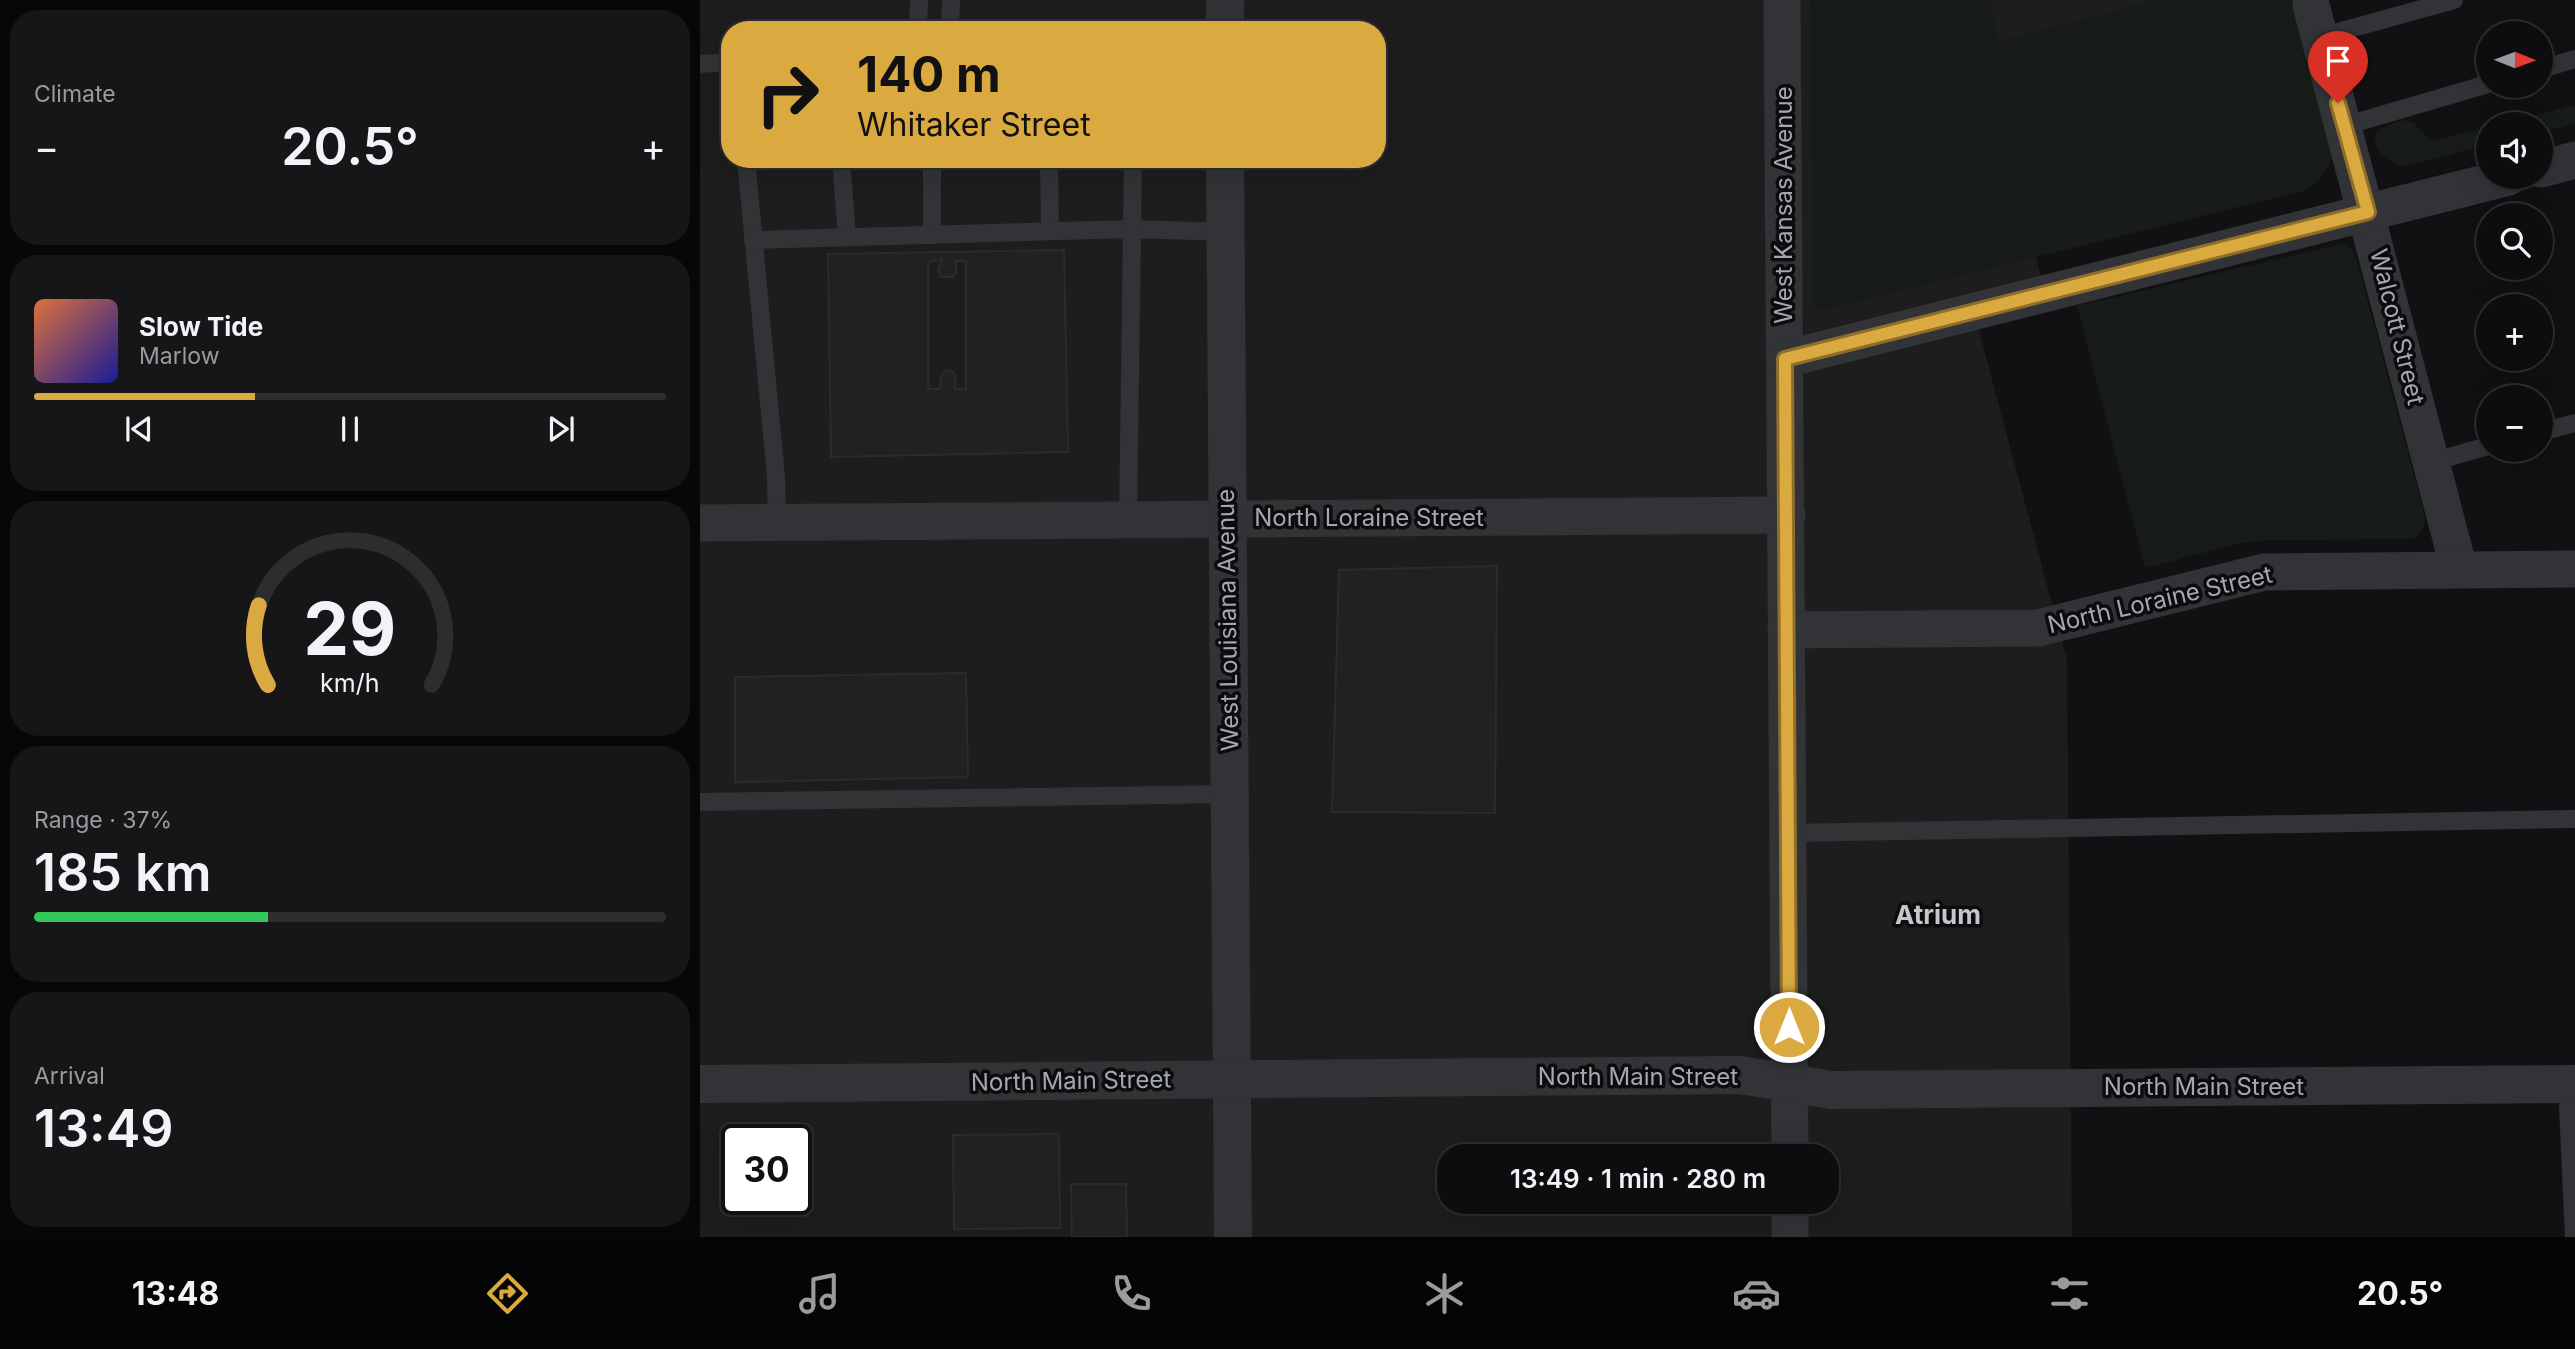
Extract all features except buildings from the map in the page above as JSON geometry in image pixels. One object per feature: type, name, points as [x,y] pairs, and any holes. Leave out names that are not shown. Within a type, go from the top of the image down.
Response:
[{"type":"street","points":[[1225,0],[1225,21]]},
{"type":"street","name":"West Kansas Avenue","points":[[1782,0],[1790,1144]]},
{"type":"street","name":"Walcott Street","points":[[2315,14],[2459,569]]},
{"type":"street","points":[[2553,166],[2575,160]]},
{"type":"street","name":"West Louisiana Avenue","points":[[1226,168],[1233,1237]]},
{"type":"street","points":[[1785,359],[2476,185]]},
{"type":"street","name":"North Loraine Street","points":[[700,523],[1787,515]]},
{"type":"street","name":"North Loraine Street","points":[[1786,630],[2038,628],[2264,572],[2575,569]]},
{"type":"street","name":"North Main Street","points":[[700,1084],[1740,1075],[1831,1090],[2571,1084]]},
{"type":"street","points":[[1790,1214],[1790,1237]]},
{"type":"lane","points":[[918,21],[919,0]]},
{"type":"lane","points":[[950,21],[951,0]]},
{"type":"lane","points":[[2315,14],[2454,0]]},
{"type":"lane","points":[[2553,65],[2575,59]]},
{"type":"lane","points":[[700,64],[721,63]]},
{"type":"lane","points":[[2344,126],[2476,88]]},
{"type":"lane","points":[[747,168],[776,477],[777,523]]},
{"type":"lane","points":[[842,168],[847,237]]},
{"type":"lane","points":[[932,168],[932,235]]},
{"type":"lane","points":[[1049,168],[1050,231]]},
{"type":"lane","points":[[1128,520],[1133,168]]},
{"type":"lane","points":[[753,240],[1132,229],[1226,232]]},
{"type":"lane","points":[[2553,429],[2575,423]]},
{"type":"lane","points":[[2432,462],[2476,449]]},
{"type":"lane","points":[[700,802],[1229,794]]},
{"type":"lane","points":[[1788,833],[2575,819]]},
{"type":"lane","points":[[2571,1084],[2574,1237]]},
{"type":"shaded area","points":[[700,0],[2223,0],[1986,61],[2045,293],[1974,312],[2067,660],[2072,1237],[700,1237]]},
{"type":"shaded area","points":[[1810,0],[1990,0],[1998,42],[2154,0],[2295,0],[2333,152],[2324,174],[2307,190],[1822,310],[1813,305]]},
{"type":"shaded area","points":[[2575,105],[2575,124],[2553,129],[2553,112],[2547,112]]},
{"type":"shaded area","points":[[2402,120],[2413,122],[2431,141],[2476,130],[2476,148],[2406,166],[2387,159],[2382,154],[2376,144],[2377,130]]},
{"type":"shaded area","points":[[2345,243],[2352,249],[2357,261],[2425,517],[2423,530],[2414,539],[2269,540],[2242,543],[2145,568],[2077,306]]},
{"type":"district","name":"Atrium","points":[[1938,915]]},
{"type":"route","points":[[1789,1027],[1785,359],[2368,212],[2338,103]]}]
